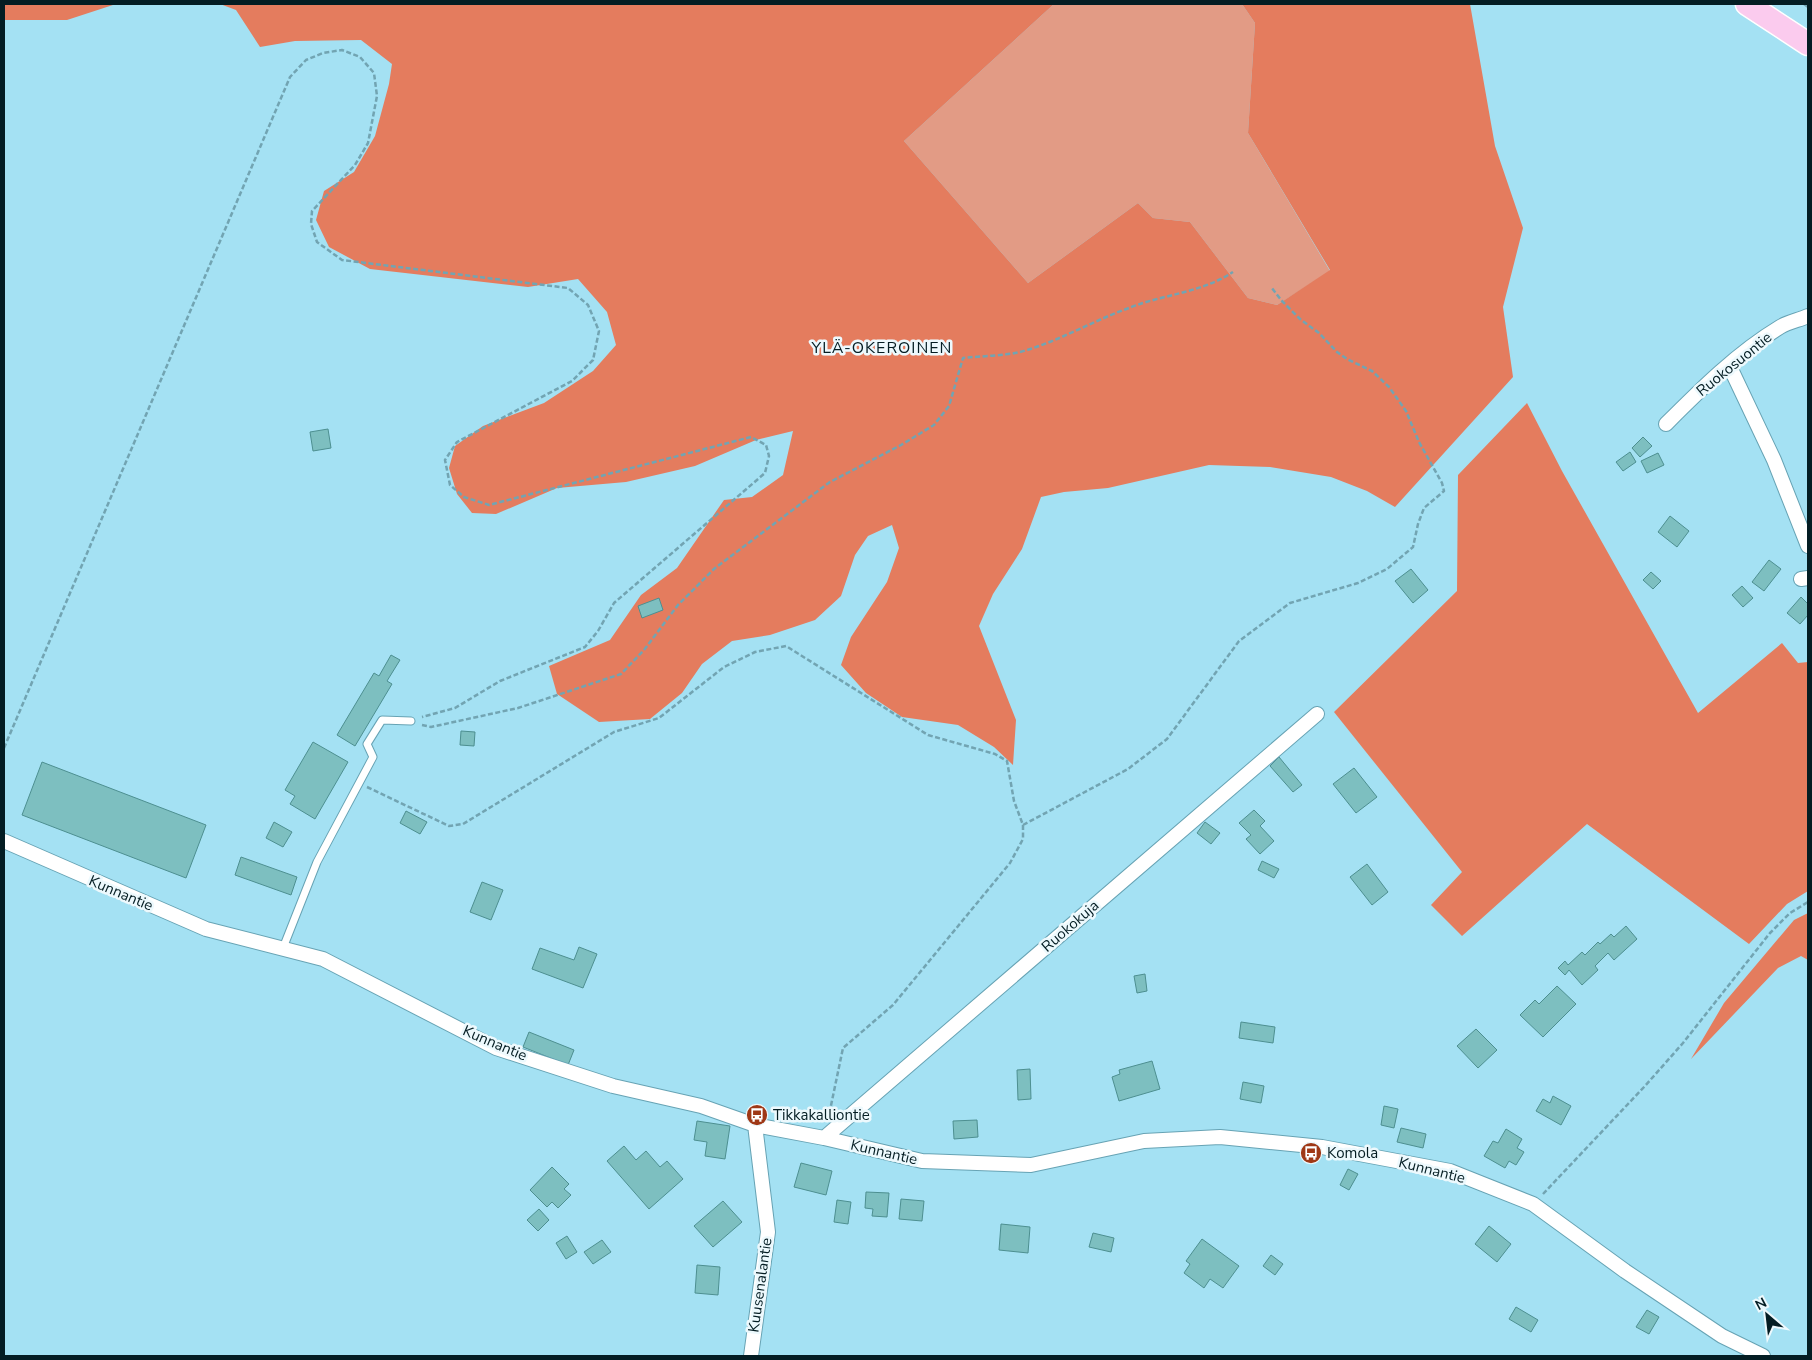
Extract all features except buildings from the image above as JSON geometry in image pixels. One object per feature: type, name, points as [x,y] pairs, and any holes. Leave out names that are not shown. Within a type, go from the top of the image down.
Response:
[{"type":"main road","points":[[1748,4],[1808,44]]},
{"type":"street","name":"Ruokosuontie","points":[[1666,424],[1701,389],[1729,365],[1781,326],[1808,316]]},
{"type":"street","points":[[1729,365],[1774,460],[1808,546]]},
{"type":"street","name":"Ruokokuja","points":[[824,1138],[1317,714]]},
{"type":"street","name":"Kunnantie","points":[[4,841],[206,929],[323,959],[496,1048],[613,1086],[701,1106],[755,1125],[824,1138],[922,1161],[1031,1165],[1144,1141],[1220,1137],[1322,1147],[1450,1171],[1533,1204],[1624,1271],[1722,1336],[1763,1356]]},
{"type":"street","name":"Kuusenalantie","points":[[750,1356],[768,1232],[755,1125]]},
{"type":"lane","points":[[283,948],[317,862],[373,757],[367,744],[382,720],[411,721]]},
{"type":"path","points":[[1804,4],[1808,7]]},
{"type":"path","points":[[4,748],[290,77],[306,60],[323,53],[342,50],[360,57],[374,73],[377,96],[368,143],[355,165],[312,211],[311,224],[317,242],[342,260],[568,288],[588,304],[599,331],[593,360],[572,381],[456,442],[445,460],[450,485],[464,497],[489,504],[750,437],[766,445],[770,456],[765,474],[614,603],[598,631],[585,647],[500,681],[455,708],[411,721]]},
{"type":"path","points":[[411,721],[431,727],[461,722],[518,708],[621,674],[644,650],[678,605],[714,569],[830,482],[901,445],[934,425],[949,406],[963,358],[1019,352],[1072,334],[1130,307],[1218,282],[1233,272]]},
{"type":"path","points":[[1022,825],[1128,769],[1167,738],[1239,641],[1290,604],[1358,583],[1387,569],[1413,547],[1424,508],[1444,491],[1419,442],[1406,411],[1389,388],[1372,371],[1337,352],[1319,333],[1300,319],[1271,287]]},
{"type":"path","points":[[359,783],[449,826],[463,824],[614,732],[659,718],[724,667],[755,652],[786,646],[928,735],[995,754],[1007,762],[1014,801],[1022,825],[1023,839],[1010,863],[893,1005],[843,1048],[824,1138]]},
{"type":"path","points":[[1533,1204],[1658,1072],[1770,933],[1790,912],[1808,902]]},
{"type":"shaded area","points":[[4,4],[116,4],[67,20],[4,20]]},
{"type":"shaded area","points":[[220,4],[1054,4],[904,141],[1028,283],[1138,203],[1153,218],[1190,222],[1248,298],[1277,305],[1330,270],[1248,133],[1255,23],[1242,4],[1470,4],[1495,146],[1523,228],[1503,307],[1513,377],[1395,507],[1367,491],[1331,477],[1270,467],[1209,465],[1108,488],[1064,492],[1041,497],[1022,549],[993,594],[979,626],[1016,720],[1013,765],[994,747],[958,725],[902,717],[866,693],[841,665],[851,637],[887,582],[899,548],[892,525],[868,536],[855,555],[841,596],[815,620],[770,635],[732,641],[702,664],[682,693],[650,719],[599,722],[557,694],[549,666],[610,640],[641,595],[677,568],[724,500],[752,497],[783,475],[793,431],[756,440],[695,466],[626,482],[557,488],[496,514],[472,513],[457,494],[449,468],[455,446],[483,426],[544,403],[593,371],[616,345],[607,312],[578,279],[528,287],[370,269],[329,247],[316,220],[324,191],[354,172],[375,136],[389,84],[392,64],[361,40],[295,41],[260,47],[236,10]]},
{"type":"shaded area","points":[[1054,4],[1242,4],[1255,23],[1248,133],[1330,271],[1277,305],[1248,298],[1190,222],[1153,218],[1138,203],[1028,283],[904,141]]},
{"type":"shaded area","points":[[1527,403],[1562,471],[1698,713],[1782,643],[1798,663],[1808,662],[1808,891],[1787,904],[1749,944],[1587,824],[1462,936],[1431,905],[1462,872],[1334,712],[1457,591],[1458,475]]},
{"type":"shaded area","points":[[1808,913],[1808,960],[1801,956],[1778,968],[1691,1059],[1724,1003],[1794,920]]},
{"type":"place","name":"Tikkakalliontie","points":[[757,1115]]},
{"type":"place","name":"Komola","points":[[1311,1153]]},
{"type":"district","name":"YLÄ-OKEROINEN","points":[[882,348]]}]
